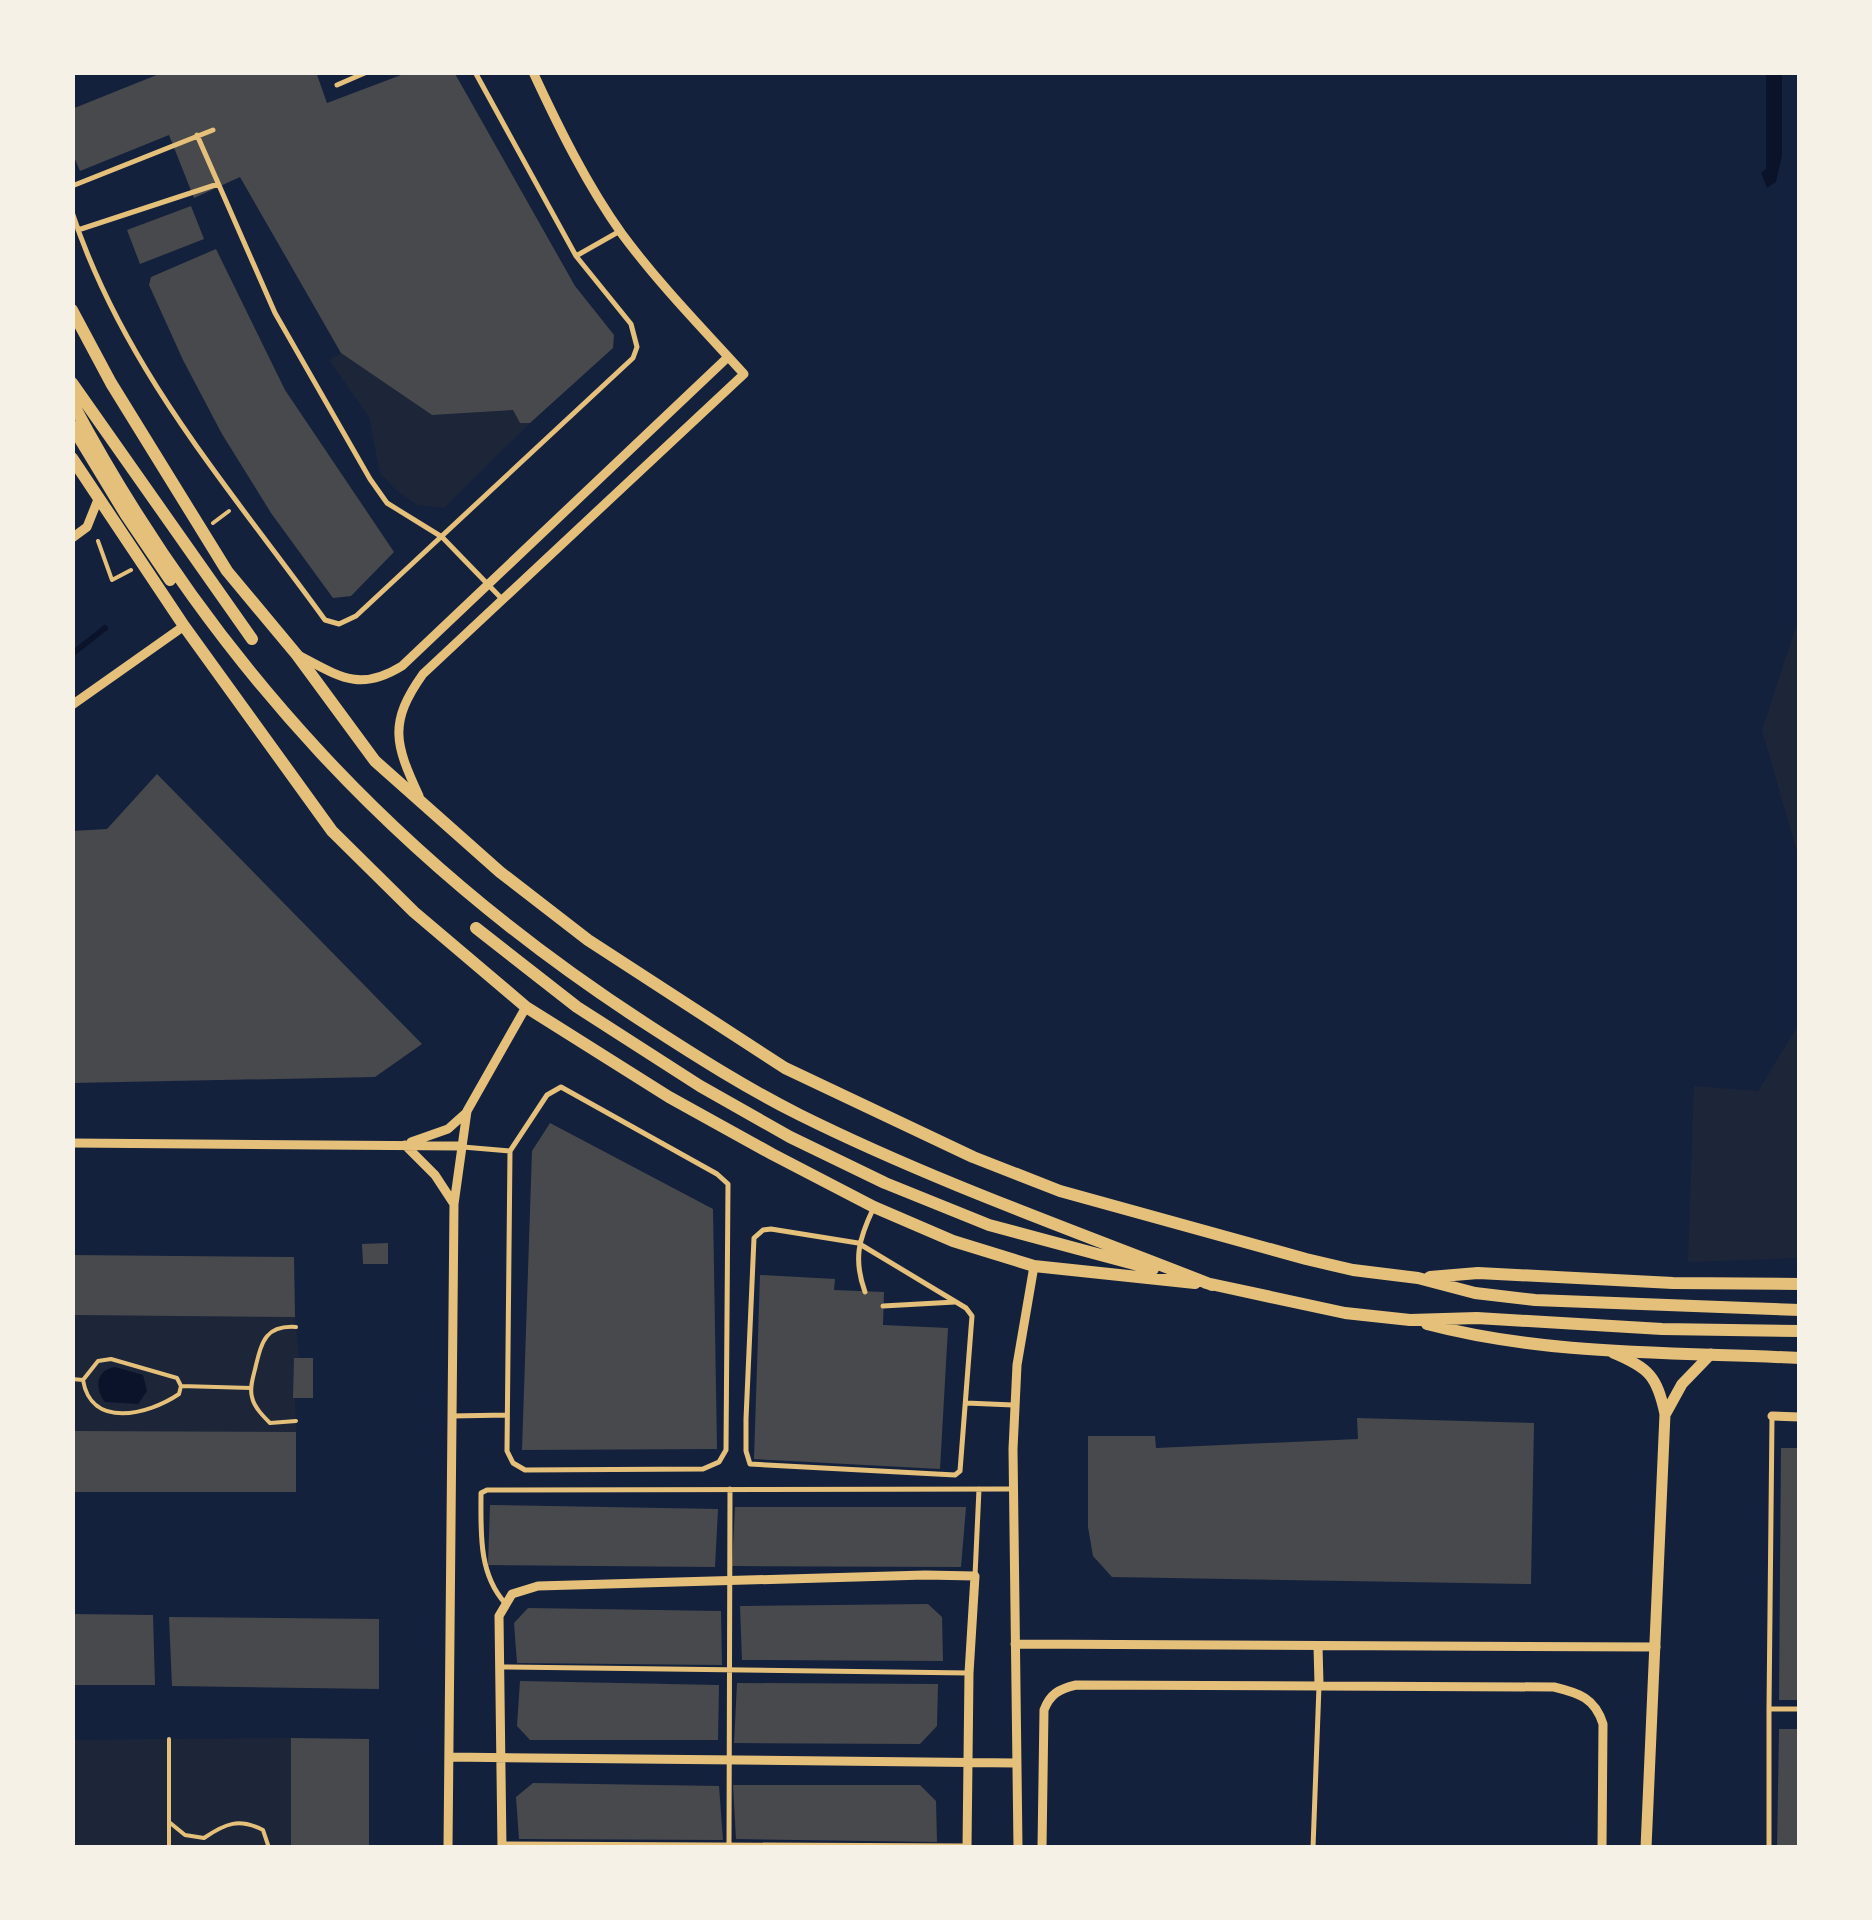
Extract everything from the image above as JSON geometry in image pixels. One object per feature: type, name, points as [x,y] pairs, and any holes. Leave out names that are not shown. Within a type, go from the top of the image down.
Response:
[{"type":"main road","points":[[72,310],[110,383],[227,571],[298,655],[374,762],[500,872],[588,940],[785,1068],[973,1158],[1060,1191],[1306,1259],[1418,1278],[1475,1293],[1663,1306],[1800,1310]]},
{"type":"main road","points":[[72,383],[252,639]]},
{"type":"main road","points":[[72,402],[171,567],[280,709],[327,762],[456,886],[609,1000],[711,1066],[798,1114],[901,1162],[1212,1285]]},
{"type":"main road","points":[[72,426],[143,543],[174,586],[204,613]]},
{"type":"main road","points":[[72,458],[184,626],[332,831],[385,886],[526,1007],[669,1097],[874,1206],[953,1241],[1034,1266],[1212,1285]]},
{"type":"main road","points":[[476,928],[577,1007],[715,1094],[837,1160],[989,1225],[1212,1285],[1345,1313],[1410,1320],[1477,1318],[1662,1329],[1800,1331]]},
{"type":"main road","points":[[1418,1278],[1478,1273],[1800,1284]]},
{"type":"main road","points":[[1410,1320],[1478,1338],[1605,1350],[1800,1358]]},
{"type":"street","points":[[422,802],[400,755],[399,714],[423,674],[744,374],[658,280],[620,231],[586,176],[533,72]]},
{"type":"street","points":[[298,655],[342,678],[384,678],[427,645],[728,356]]},
{"type":"street","points":[[72,538],[88,527],[100,497]]},
{"type":"street","points":[[72,705],[184,626]]},
{"type":"street","points":[[448,1848],[454,1204],[467,1111],[526,1007]]},
{"type":"street","points":[[404,1145],[448,1128],[467,1111]]},
{"type":"street","points":[[72,1143],[460,1146]]},
{"type":"street","points":[[404,1145],[435,1175],[454,1204]]},
{"type":"street","points":[[1018,1848],[1014,1405],[1034,1266]]},
{"type":"street","points":[[1605,1350],[1649,1373],[1656,1382],[1666,1414],[1646,1848]]},
{"type":"street","points":[[1666,1414],[1682,1384],[1711,1354]]},
{"type":"street","points":[[1772,1416],[1800,1417]]},
{"type":"street","points":[[502,1846],[499,1616],[505,1602],[523,1588],[730,1578],[975,1576],[969,1673],[967,1846]]},
{"type":"street","points":[[1015,1644],[1656,1647]]},
{"type":"street","points":[[1318,1646],[1319,1684]]},
{"type":"street","points":[[1042,1848],[1042,1725],[1049,1697],[1061,1689],[1076,1685],[1319,1684],[1554,1687],[1587,1697],[1598,1708],[1605,1744],[1602,1848]]},
{"type":"street","points":[[449,1757],[1015,1763]]},
{"type":"lane","points":[[338,85],[368,72]]},
{"type":"lane","points":[[72,212],[111,304],[161,397],[325,620],[339,624],[356,616],[442,537],[633,358],[637,347],[631,324],[576,256],[475,72]]},
{"type":"lane","points":[[72,186],[213,130]]},
{"type":"lane","points":[[197,136],[275,313],[370,479],[387,503],[442,537],[502,600]]},
{"type":"lane","points":[[78,230],[219,184]]},
{"type":"lane","points":[[576,256],[620,231]]},
{"type":"lane","points":[[561,1087],[717,1174],[728,1184],[726,1450],[718,1462],[703,1469],[525,1470],[513,1463],[507,1451],[510,1151],[547,1095],[561,1087]]},
{"type":"lane","points":[[460,1146],[510,1151]]},
{"type":"lane","points":[[865,1292],[860,1279],[858,1243],[874,1206]]},
{"type":"lane","points":[[770,1229],[858,1243],[956,1302],[972,1316],[960,1470],[954,1476],[750,1464],[746,1419],[754,1238],[770,1229]]},
{"type":"lane","points":[[884,1306],[956,1302]]},
{"type":"lane","points":[[966,1403],[1014,1405]]},
{"type":"lane","points":[[452,1416],[508,1416]]},
{"type":"lane","points":[[1769,1848],[1772,1416]]},
{"type":"lane","points":[[975,1576],[980,1489]]},
{"type":"lane","points":[[505,1602],[485,1570],[481,1493],[487,1490],[1013,1489]]},
{"type":"lane","points":[[729,1847],[730,1490]]},
{"type":"lane","points":[[500,1667],[969,1673]]},
{"type":"lane","points":[[1313,1848],[1319,1684]]},
{"type":"lane","points":[[1769,1709],[1800,1710]]},
{"type":"lane","points":[[502,1846],[967,1846]]},
{"type":"path","points":[[98,541],[112,580]]},
{"type":"path","points":[[296,1327],[275,1328],[267,1333],[251,1388],[252,1400],[270,1424],[296,1422]]},
{"type":"path","points":[[111,1359],[168,1374],[181,1386],[179,1394],[170,1400],[138,1411],[109,1413],[86,1395],[83,1380],[98,1361],[111,1359]]},
{"type":"path","points":[[72,1379],[83,1380]]},
{"type":"path","points":[[181,1386],[251,1388]]},
{"type":"path","points":[[169,1848],[170,1739]]},
{"type":"path","points":[[169,1822],[185,1835],[204,1838],[225,1824],[240,1821],[263,1830],[269,1848]]},
{"type":"shaded area","points":[[1766,73],[1782,73],[1782,156],[1776,182],[1767,188],[1761,173],[1766,169]]},
{"type":"shaded area","points":[[341,353],[432,415],[513,410],[520,423],[530,423],[444,508],[417,505],[380,473],[369,417],[329,360]]},
{"type":"shaded area","points":[[1800,618],[1799,859],[1762,730]]},
{"type":"shaded area","points":[[1799,1024],[1799,1258],[1688,1262],[1694,1086],[1758,1091]]},
{"type":"shaded area","points":[[73,1315],[295,1317],[299,1358],[294,1358],[296,1432],[73,1431]]},
{"type":"shaded area","points":[[115,1367],[143,1375],[147,1391],[138,1404],[105,1402],[101,1397],[101,1376]]},
{"type":"shaded area","points":[[291,1738],[291,1847],[73,1847],[72,1740]]},
{"type":"building","points":[[164,72],[316,72],[327,103],[409,72],[454,72],[575,286],[614,335],[613,348],[530,423],[520,423],[513,410],[432,415],[341,353],[240,177],[194,198],[169,135],[80,171],[72,152],[72,109]]},
{"type":"building","points":[[191,206],[204,239],[140,264],[127,230]]},
{"type":"building","points":[[216,249],[285,390],[394,552],[351,596],[333,598],[271,513],[222,434],[149,285],[151,277]]},
{"type":"building","points":[[157,774],[422,1044],[375,1077],[72,1083],[72,831],[107,829]]},
{"type":"building","points":[[550,1123],[713,1209],[717,1449],[522,1450],[532,1151]]},
{"type":"building","points":[[388,1243],[388,1264],[363,1264],[362,1244]]},
{"type":"building","points":[[72,1255],[294,1257],[295,1317],[72,1315]]},
{"type":"building","points":[[760,1275],[835,1279],[834,1290],[884,1292],[883,1325],[948,1328],[940,1469],[754,1459]]},
{"type":"building","points":[[294,1358],[313,1358],[313,1398],[293,1398]]},
{"type":"building","points":[[1357,1418],[1534,1423],[1531,1584],[1112,1577],[1093,1556],[1088,1527],[1088,1436],[1155,1436],[1156,1448],[1358,1439]]},
{"type":"building","points":[[72,1431],[296,1432],[296,1492],[72,1492]]},
{"type":"building","points":[[1781,1448],[1800,1448],[1800,1700],[1779,1700]]},
{"type":"building","points":[[490,1505],[718,1509],[715,1567],[488,1565]]},
{"type":"building","points":[[735,1507],[966,1507],[961,1567],[732,1566]]},
{"type":"building","points":[[928,1604],[942,1617],[943,1661],[742,1660],[740,1606]]},
{"type":"building","points":[[528,1608],[721,1611],[722,1665],[517,1663],[514,1623]]},
{"type":"building","points":[[72,1614],[153,1615],[155,1685],[72,1685]]},
{"type":"building","points":[[169,1617],[379,1619],[379,1689],[172,1686]]},
{"type":"building","points":[[520,1681],[719,1685],[718,1740],[530,1740],[517,1726]]},
{"type":"building","points":[[737,1683],[938,1684],[937,1726],[920,1744],[734,1743]]},
{"type":"building","points":[[1779,1729],[1800,1729],[1800,1848],[1777,1848]]},
{"type":"building","points":[[291,1738],[369,1739],[369,1848],[291,1848]]},
{"type":"building","points":[[533,1783],[719,1786],[723,1840],[519,1839],[516,1797]]},
{"type":"building","points":[[733,1785],[920,1785],[936,1801],[937,1842],[736,1839]]},
{"type":"waterway","points":[[72,654],[105,628]]}]
